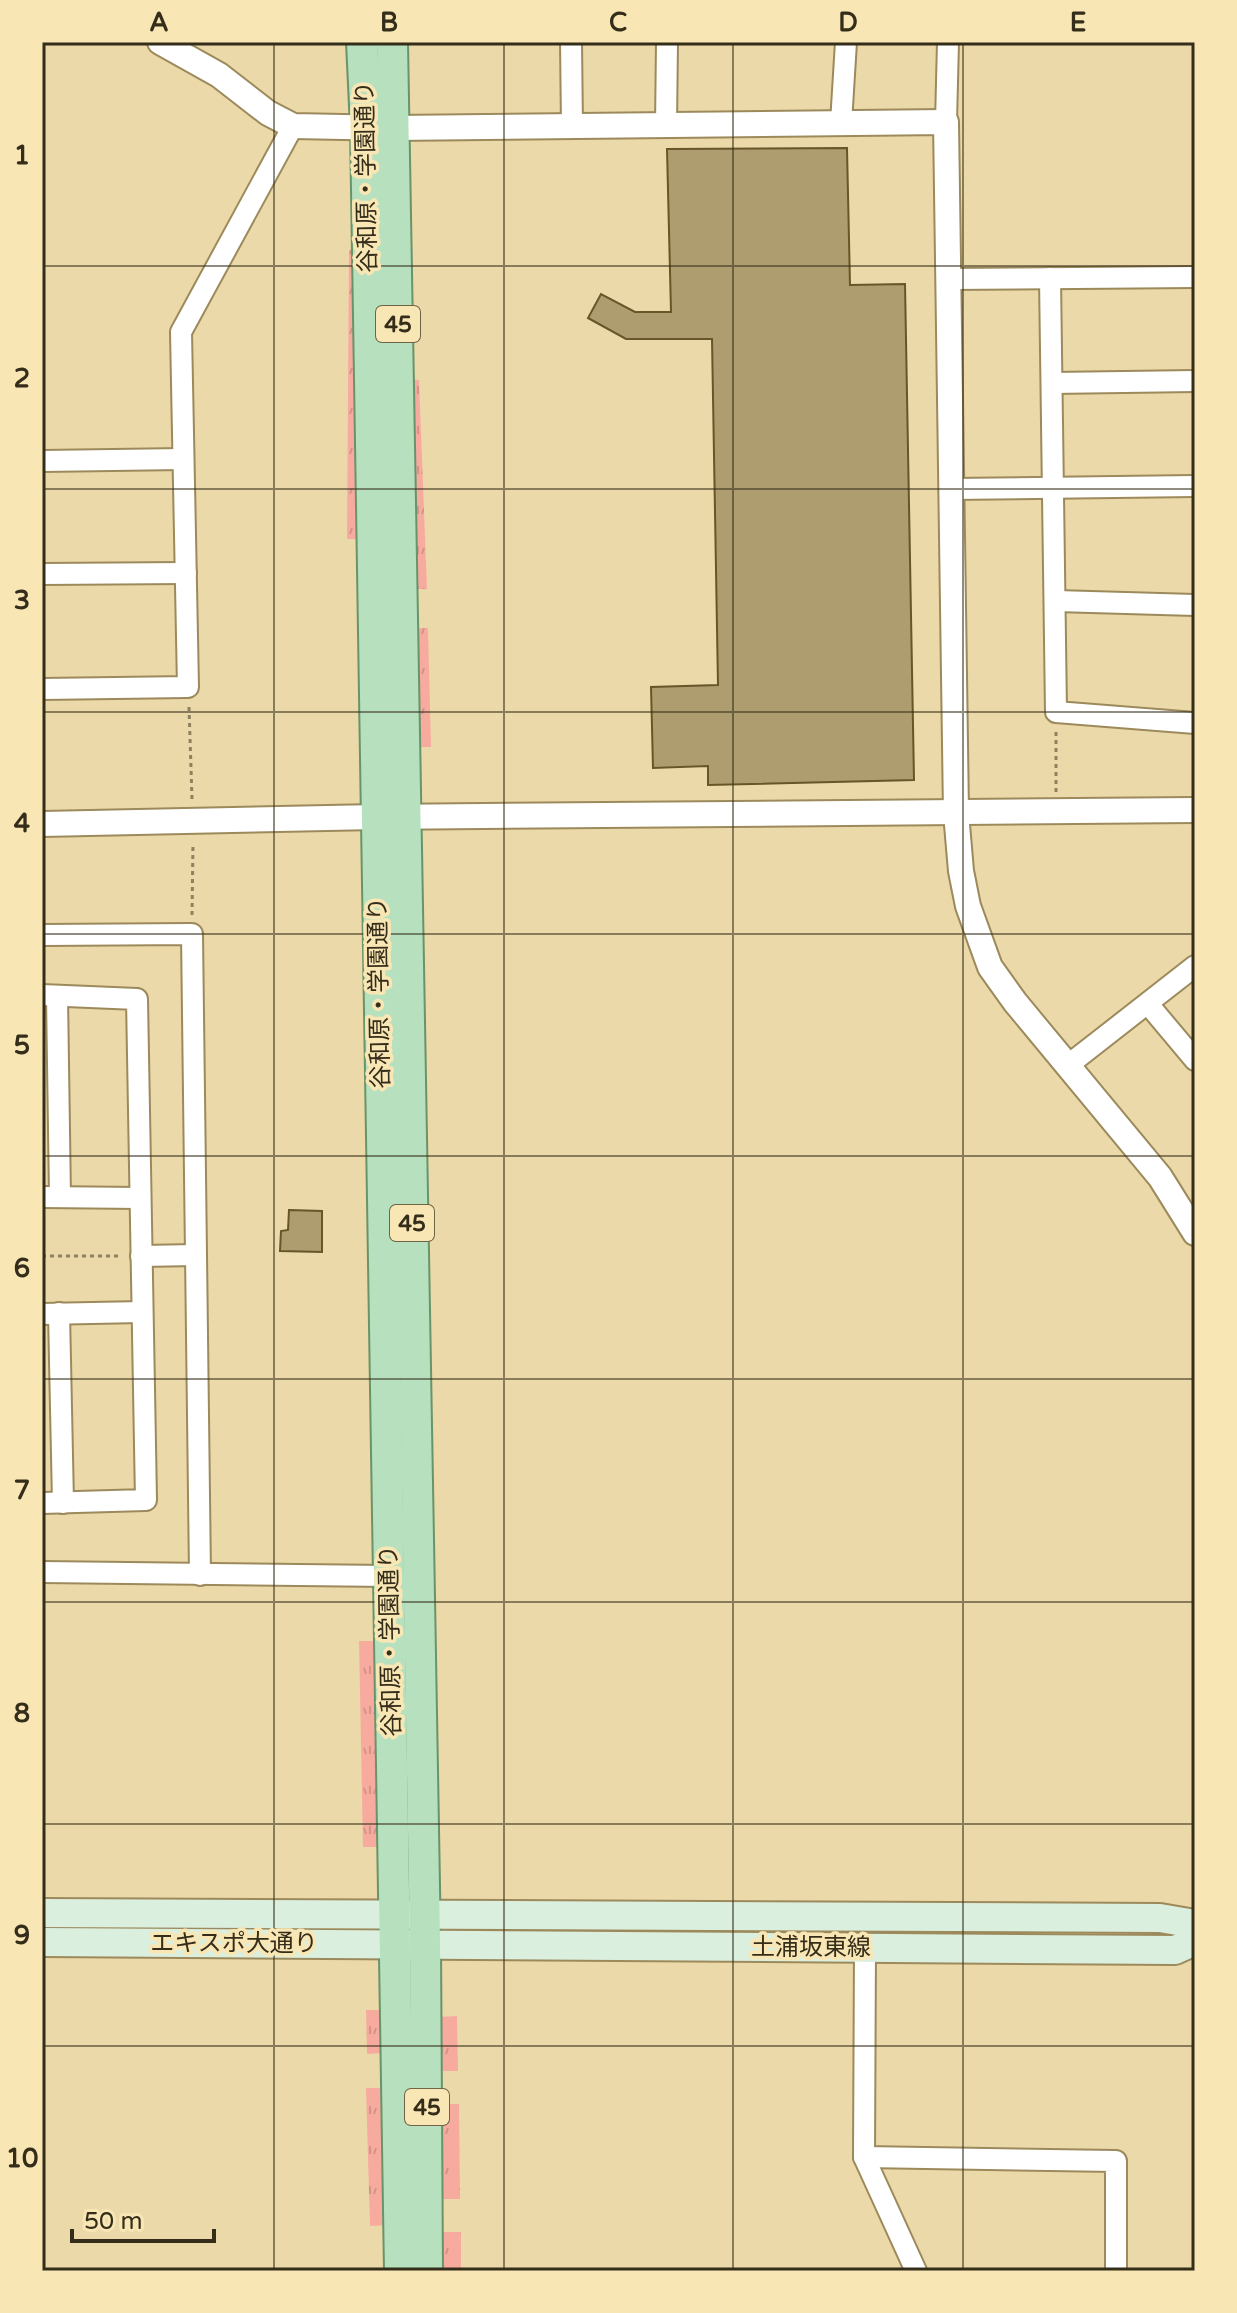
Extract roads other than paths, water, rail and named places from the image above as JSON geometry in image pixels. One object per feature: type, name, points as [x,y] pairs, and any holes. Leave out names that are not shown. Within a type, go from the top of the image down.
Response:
[{"type":"main road","name":"谷和原・学園通り","points":[[362,42],[380,128]]},
{"type":"main road","name":"谷和原・学園通り","points":[[392,42],[380,128],[410,1930]]},
{"type":"main road","name":"谷和原・学園通り","points":[[391,816],[388,1576],[410,1930]]},
{"type":"main road","name":"エキスポ大通り","points":[[42,1913],[410,1930]]},
{"type":"main road","name":"土浦坂東線","points":[[410,1930],[1160,1918],[1195,1924]]},
{"type":"main road","name":"エキスポ大通り","points":[[42,1942],[410,1930]]},
{"type":"main road","name":"土浦坂東線","points":[[410,1930],[865,1948],[1175,1950],[1195,1941]]},
{"type":"main road","name":"45","points":[[400,2271],[410,1930]]},
{"type":"main road","name":"45","points":[[410,1930],[427,2271]]},
{"type":"street","points":[[160,42],[219,75],[268,113],[293,126],[572,127],[946,122]]},
{"type":"street","points":[[571,42],[572,127]]},
{"type":"street","points":[[666,126],[667,42]]},
{"type":"street","points":[[841,123],[846,42]]},
{"type":"street","points":[[948,42],[946,122],[956,813],[961,871],[968,906],[990,967],[1015,1002],[1160,1177],[1193,1224]]},
{"type":"street","points":[[42,689],[188,687],[181,332],[293,126]]},
{"type":"street","points":[[949,279],[1195,277]]},
{"type":"street","points":[[1050,278],[1056,712],[1195,723]]},
{"type":"street","points":[[1052,383],[1195,381]]},
{"type":"street","points":[[42,461],[183,459]]},
{"type":"street","points":[[952,489],[1195,486]]},
{"type":"street","points":[[42,574],[186,573]]},
{"type":"street","points":[[1056,601],[1195,605]]},
{"type":"street","points":[[42,824],[391,816],[1195,810]]},
{"type":"street","points":[[42,935],[192,934],[200,1575]]},
{"type":"street","points":[[1067,1066],[1195,966]]},
{"type":"street","points":[[42,1503],[146,1500],[137,999],[50,996],[51,1197],[140,1198]]},
{"type":"street","points":[[1148,1004],[1195,1060]]},
{"type":"street","points":[[141,1256],[196,1255]]},
{"type":"street","points":[[63,1503],[51,1313],[142,1312]]},
{"type":"street","points":[[42,1572],[388,1576]]},
{"type":"street","points":[[865,1948],[864,2157],[916,2271]]},
{"type":"street","points":[[864,2157],[1116,2161],[1116,2271]]}]
